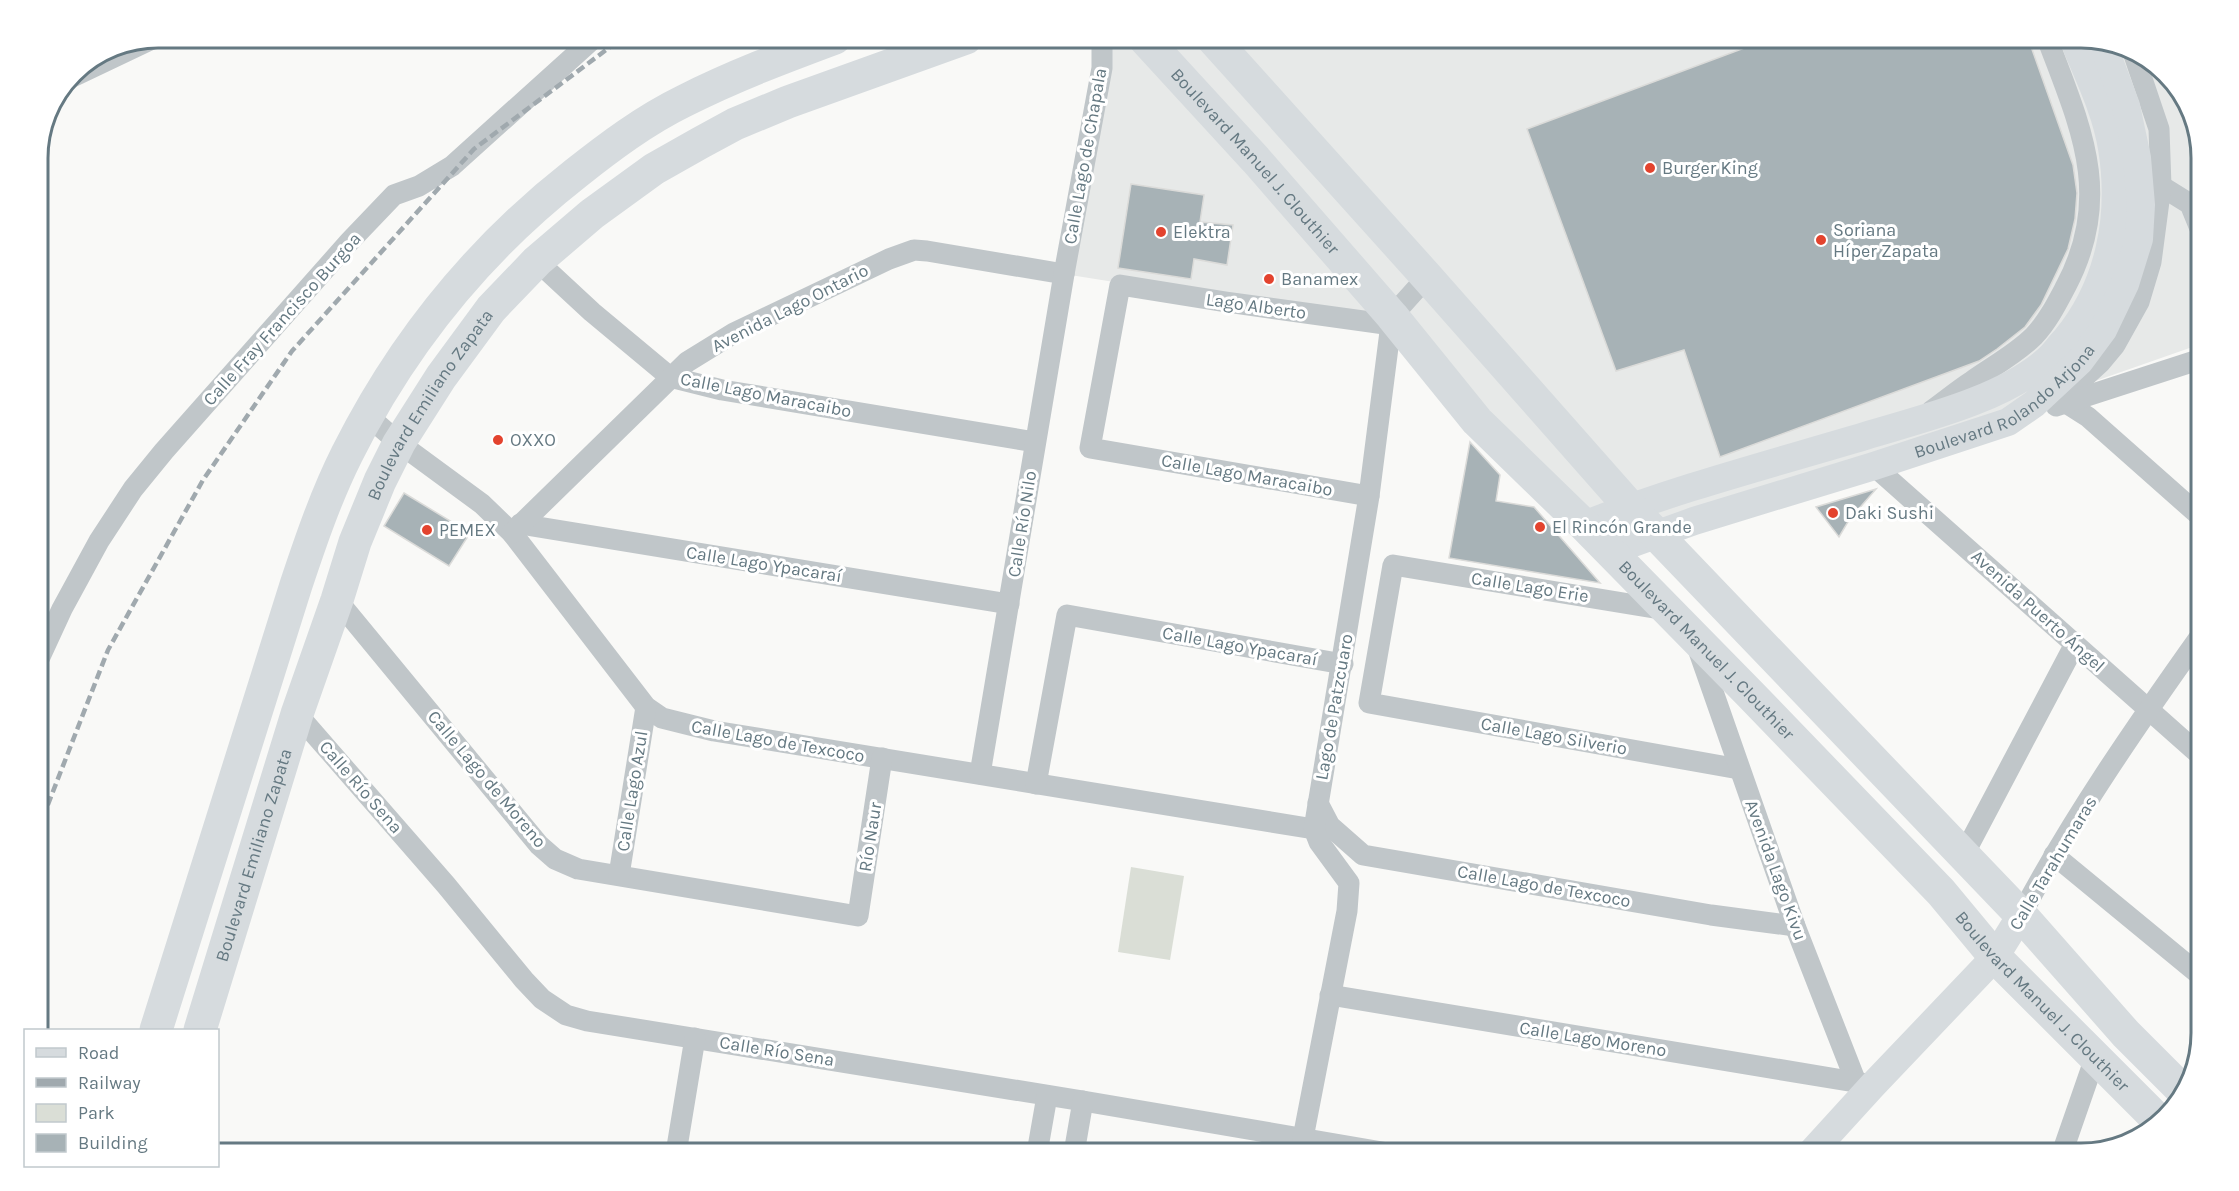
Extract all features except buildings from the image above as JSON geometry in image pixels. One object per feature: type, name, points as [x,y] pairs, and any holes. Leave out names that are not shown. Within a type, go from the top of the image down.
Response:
[{"type":"main road","points":[[156,1029],[296,585],[321,513],[347,454],[399,363],[436,311],[481,259],[541,200],[616,142],[683,101],[761,66],[809,48]]},
{"type":"main road","name":"Boulevard Emiliano Zapata","points":[[200,1029],[297,714],[355,542],[380,481],[399,443],[441,377],[491,309],[537,261],[592,214],[654,169],[735,124],[788,102],[938,48]]},
{"type":"main road","name":"Boulevard Manuel J. Clouthier","points":[[1153,48],[1256,160],[1477,421],[1584,525],[1750,694],[1941,892],[1995,957],[2154,1116]]},
{"type":"main road","name":"Boulevard Manuel J. Clouthier","points":[[1221,48],[1630,507],[2021,915],[2126,1034],[2178,1086]]},
{"type":"main road","name":"Boulevard Rolando Arjona","points":[[1608,552],[1774,496],[2008,422],[2034,404],[2080,361],[2103,330],[2125,284],[2139,239],[2141,205],[2137,158],[2114,109],[2079,48]]},
{"type":"main road","name":"Boulevard Rolando Arjona","points":[[1584,525],[1630,507],[1918,420],[1985,397],[2016,381],[2048,360],[2077,325],[2095,295],[2113,237],[2116,210],[2112,146],[2114,109],[2103,50]]},
{"type":"main road","name":"Calle Tarahumaras","points":[[1819,1143],[1864,1084],[1995,957],[2021,915]]},
{"type":"street","name":"Calle Fray Francisco Burgoa","points":[[48,639],[99,541],[133,489],[350,241],[394,195],[419,186],[453,166],[583,48]]},
{"type":"street","name":"Calle Lago de Chapala","points":[[1064,274],[1102,68],[1102,48]]},
{"type":"street","points":[[1918,420],[2004,361],[2034,336],[2056,307],[2072,275],[2088,230],[2091,209],[2089,171],[2074,108],[2051,48]]},
{"type":"street","points":[[2066,403],[2065,394],[2100,363],[2115,345],[2139,302],[2151,262],[2161,186],[2159,129],[2137,63]]},
{"type":"street","points":[[2161,186],[2191,206]]},
{"type":"street","name":"Avenida Lago Ontario","points":[[516,528],[687,362],[734,333],[889,259],[914,250],[1064,274]]},
{"type":"street","name":"Calle Lago Maracaibo","points":[[537,261],[592,312],[670,377],[722,390],[1035,442]]},
{"type":"street","name":"Calle Río Nilo","points":[[980,774],[1064,274]]},
{"type":"street","points":[[1392,321],[1427,277]]},
{"type":"street","name":"Lago Alberto","points":[[1090,448],[1120,285],[1226,302],[1392,321]]},
{"type":"street","name":"Lago de Patzcuaro","points":[[1314,829],[1369,496],[1392,321]]},
{"type":"street","points":[[2008,422],[2191,362]]},
{"type":"street","points":[[2066,403],[2088,417],[2191,508]]},
{"type":"street","name":"Calle Lago de Texcoco","points":[[368,416],[399,443],[516,528],[646,707],[662,718],[683,725],[1314,829]]},
{"type":"street","name":"Calle Lago Maracaibo","points":[[1090,448],[1369,496]]},
{"type":"street","name":"Avenida Puerto Ángel","points":[[1874,466],[2191,747]]},
{"type":"street","name":"Calle Lago Ypacaraí","points":[[516,528],[1009,604]]},
{"type":"street","name":"Lago de Patzcuaro","points":[[1369,703],[1394,565]]},
{"type":"street","name":"Calle Lago Erie","points":[[1394,565],[1666,610]]},
{"type":"street","name":"Calle Lago de Moreno","points":[[337,600],[539,845],[555,859],[578,868],[858,916]]},
{"type":"street","name":"Calle Lago Ypacaraí","points":[[1036,784],[1067,615],[1343,664]]},
{"type":"street","name":"Avenida Lago Kivu","points":[[1694,639],[1795,926],[1864,1084]]},
{"type":"street","points":[[1963,856],[2074,644]]},
{"type":"street","name":"Calle Tarahumaras","points":[[2021,915],[2054,855],[2149,709],[2191,649]]},
{"type":"street","name":"Calle Lago Silverio","points":[[1369,703],[1739,769]]},
{"type":"street","name":"Calle Lago Azul","points":[[619,875],[646,707]]},
{"type":"street","name":"Calle Río Sena","points":[[297,714],[446,885],[524,980],[543,999],[566,1015],[587,1021],[1330,1143]]},
{"type":"street","name":"Río Naur","points":[[858,916],[882,758]]},
{"type":"street","name":"Calle Lago de Texcoco","points":[[1318,803],[1330,826],[1363,855],[1711,915],[1795,926]]},
{"type":"street","points":[[1314,829],[1319,842],[1349,883]]},
{"type":"street","points":[[1304,1138],[1347,911],[1350,845]]},
{"type":"street","points":[[2054,855],[2191,967]]},
{"type":"street","name":"Calle Lago Moreno","points":[[1330,995],[1864,1084]]},
{"type":"street","points":[[678,1143],[695,1038]]},
{"type":"street","points":[[2066,1143],[2095,1058]]},
{"type":"street","points":[[1040,1143],[1047,1096]]},
{"type":"street","points":[[1076,1143],[1083,1101]]},
{"type":"shaded area","points":[[1100,48],[2089,48],[2130,59],[2154,75],[2164,85],[2180,109],[2191,150],[2191,348],[1608,552],[1402,328],[1064,274]]},
{"type":"green space","points":[[1131,867],[1184,876],[1170,960],[1118,952]]},
{"type":"railway","points":[[48,804],[108,650],[203,480],[292,351],[474,149],[609,48]]},
{"type":"place","name":"Burger King","points":[[1650,168]]},
{"type":"place","name":"Elektra","points":[[1161,232]]},
{"type":"place","name":"Soriana Híper Zapata","points":[[1821,240]]},
{"type":"place","name":"Banamex","points":[[1269,279]]},
{"type":"place","name":"OXXO","points":[[498,440]]},
{"type":"place","name":"Daki Sushi","points":[[1833,513]]},
{"type":"place","name":"El Rincón Grande","points":[[1540,527]]},
{"type":"place","name":"PEMEX","points":[[427,530]]}]
